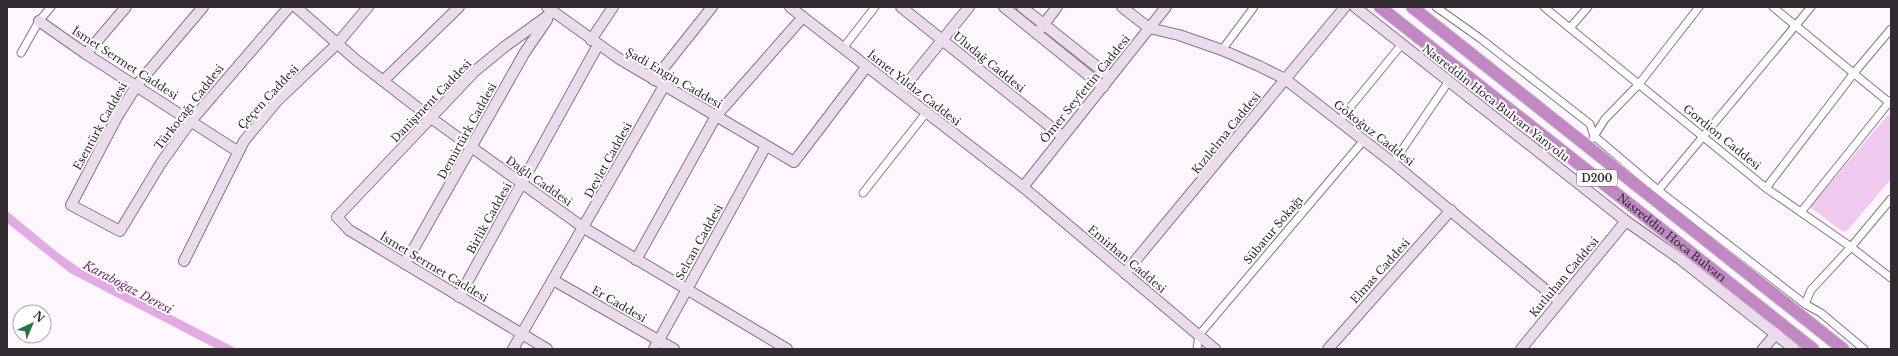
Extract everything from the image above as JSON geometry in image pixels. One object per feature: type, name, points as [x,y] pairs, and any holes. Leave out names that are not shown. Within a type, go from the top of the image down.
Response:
[{"type":"highway","name":"Nasreddin Hoca Bulvarı","points":[[1380,7],[1813,349]]},
{"type":"highway","name":"Nasreddin Hoca Bulvarı","points":[[1412,7],[1590,141],[1843,349]]},
{"type":"street","points":[[21,53],[39,21],[51,7]]},
{"type":"street","points":[[86,54],[126,7]]},
{"type":"street","name":"Esentürk Caddesi","points":[[120,231],[71,205],[117,117],[137,85],[203,7]]},
{"type":"street","name":"Türkocağı Caddesi","points":[[120,231],[164,158],[191,121],[289,7]]},
{"type":"street","name":"Dağlı Caddesi","points":[[296,7],[337,44],[431,118],[584,228],[786,349]]},
{"type":"street","name":"Çeçen Caddesi","points":[[184,261],[237,152],[255,127],[277,102],[337,44],[368,7]]},
{"type":"street","points":[[383,81],[459,7]]},
{"type":"street","name":"Birlik Caddesi","points":[[459,297],[522,184],[613,7]]},
{"type":"street","points":[[654,80],[712,7]]},
{"type":"street","name":"İsmet Yıldız Caddesi","points":[[790,7],[1023,187]]},
{"type":"street","points":[[843,48],[875,7]]},
{"type":"street","name":"Uludağ Caddesi","points":[[901,7],[1062,136]]},
{"type":"street","points":[[900,92],[969,7]]},
{"type":"street","points":[[1004,7],[1103,87]]},
{"type":"street","points":[[1022,7],[1110,77]]},
{"type":"street","points":[[1037,33],[1057,7]]},
{"type":"street","points":[[1122,7],[1150,28]]},
{"type":"street","name":"Ömer Seyfettin Caddesi","points":[[1023,187],[1166,7]]},
{"type":"street","points":[[1222,50],[1254,7]]},
{"type":"street","name":"Kızılelma Caddesi","points":[[1125,273],[1345,7]]},
{"type":"street","name":"Nasreddin Hoca Bulvarı Yanyolu","points":[[1355,7],[1626,221],[1680,259],[1794,349]]},
{"type":"street","points":[[1436,7],[1481,39],[1590,124],[1590,141]]},
{"type":"street","name":"Gordion Caddesi","points":[[1544,7],[1766,188],[1851,247],[1891,278]]},
{"type":"street","points":[[1570,28],[1588,7]]},
{"type":"street","points":[[1590,141],[1605,119],[1639,84],[1699,7]]},
{"type":"street","points":[[1773,7],[1890,102],[1801,212]]},
{"type":"street","points":[[1811,7],[1656,194],[1805,304],[1821,313],[1864,349]]},
{"type":"street","name":"Şadi Engin Caddesi","points":[[550,10],[595,43],[654,80],[794,162],[867,66]]},
{"type":"street","name":"Danişment Caddesi","points":[[337,217],[475,71],[550,10]]},
{"type":"street","name":"Demirtürk Caddesi","points":[[405,264],[550,10]]},
{"type":"street","points":[[636,260],[716,116],[803,18]]},
{"type":"street","name":"İsmet Sermet Caddesi","points":[[39,21],[86,54],[137,85],[237,152]]},
{"type":"street","name":"Gökoğuz Caddesi","points":[[1150,28],[1179,35],[1222,50],[1285,79],[1393,162],[1559,301]]},
{"type":"street","points":[[1766,188],[1854,74],[1891,29]]},
{"type":"street","points":[[1339,120],[1402,44]]},
{"type":"street","points":[[1393,162],[1449,81]]},
{"type":"street","name":"Devlet Caddesi","points":[[513,349],[584,228],[664,86]]},
{"type":"street","points":[[863,193],[926,113]]},
{"type":"street","name":"Sübatur Sokağı","points":[[1199,335],[1364,140]]},
{"type":"street","name":"Selcan Caddesi","points":[[656,345],[766,146]]},
{"type":"street","name":"Emirhan Caddesi","points":[[1023,187],[1215,349]]},
{"type":"street","points":[[1805,304],[1811,290],[1851,247],[1891,199]]},
{"type":"street","name":"Elmas Caddesi","points":[[1328,349],[1451,210]]},
{"type":"street","name":"İsmet Sermet Caddesi","points":[[337,217],[349,230],[521,335],[547,349]]},
{"type":"street","name":"Kutluhan Caddesi","points":[[1521,349],[1626,221]]},
{"type":"street","name":"Er Caddesi","points":[[553,280],[656,345],[674,349]]},
{"type":"street","points":[[1763,349],[1784,325]]},
{"type":"street","points":[[1197,349],[1199,335]]},
{"type":"shaded area","points":[[1891,114],[1891,179],[1848,230],[1843,232],[1810,207],[1887,116]]},
{"type":"shaded area","points":[[7,211],[57,252],[78,267],[237,349],[217,349],[70,273],[7,223]]},
{"type":"water label","name":"Karaboğaz Deresi","points":[[128,287]]}]
